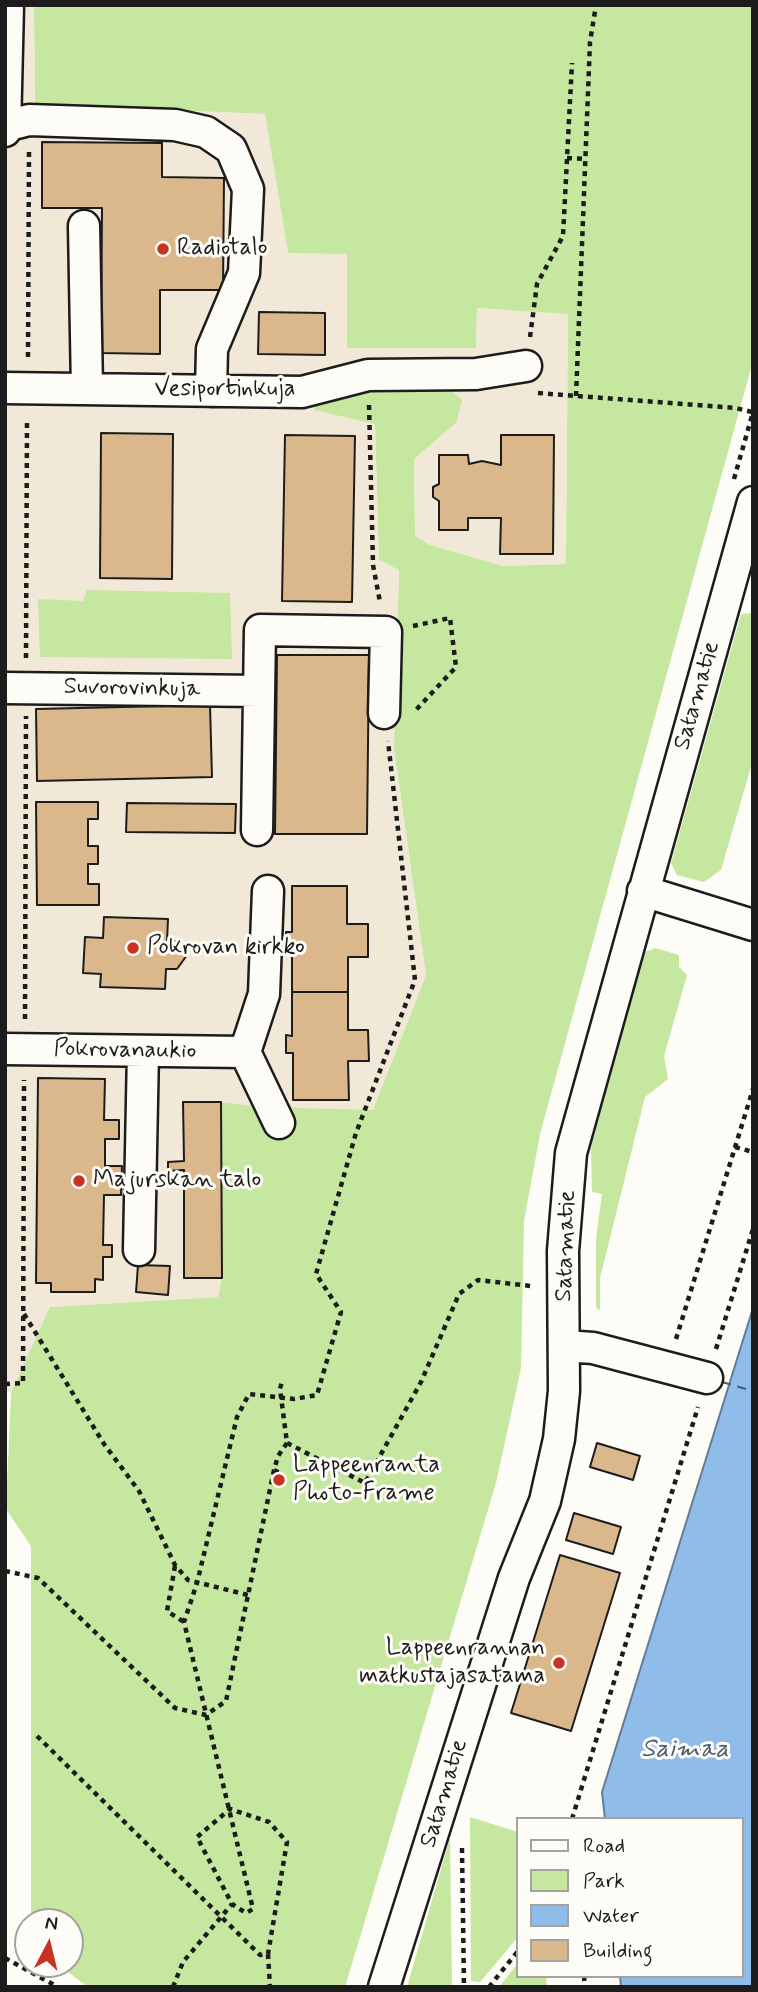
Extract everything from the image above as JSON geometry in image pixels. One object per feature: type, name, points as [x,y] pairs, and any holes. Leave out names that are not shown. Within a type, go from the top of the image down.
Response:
[{"type":"street","points":[[5,131],[8,5]]},
{"type":"street","points":[[5,126],[29,120],[176,125],[206,132],[231,149],[248,190],[244,273],[212,349],[211,391]]},
{"type":"street","points":[[84,226],[87,390]]},
{"type":"street","name":"Vesiportinkuja","points":[[5,388],[302,392],[368,375],[476,374],[526,366]]},
{"type":"street","name":"Satamatie","points":[[384,1987],[514,1578],[545,1501],[559,1439],[564,1346],[563,1251],[571,1153],[643,891],[744,566],[753,502]]},
{"type":"street","points":[[257,830],[260,631],[386,632],[391,722]]},
{"type":"street","name":"Suvorovinkuja","points":[[5,688],[259,691]]},
{"type":"street","points":[[268,891],[264,994],[245,1052],[279,1123]]},
{"type":"street","points":[[643,891],[753,925]]},
{"type":"street","name":"Pokrovanaukio","points":[[5,1049],[245,1052]]},
{"type":"street","points":[[139,1250],[143,1051]]},
{"type":"street","points":[[564,1346],[593,1348],[707,1378]]},
{"type":"path","points":[[576,397],[590,42],[596,23],[596,5]]},
{"type":"path","points":[[526,366],[537,284],[563,236],[572,63]]},
{"type":"path","points":[[567,158],[585,159]]},
{"type":"path","points":[[368,375],[373,565],[386,632],[450,618],[456,667],[414,713]]},
{"type":"path","points":[[601,400],[736,408],[753,412]]},
{"type":"path","points":[[230,1809],[197,1838],[232,1904],[246,1913],[253,1909],[230,1809],[184,1622],[197,1583],[237,1417],[249,1394],[294,1399],[317,1395],[341,1312],[316,1274],[356,1133],[415,979],[388,741],[391,722]]},
{"type":"path","points":[[667,1368],[753,1089]]},
{"type":"path","points":[[735,1147],[753,1152]]},
{"type":"path","points":[[573,1817],[753,1229]]},
{"type":"path","points":[[287,1443],[365,1483],[421,1382],[459,1294],[478,1280],[531,1286]]},
{"type":"path","points":[[23,1314],[104,1444],[139,1491],[175,1565],[188,1580],[248,1595]]},
{"type":"path","points":[[5,1571],[38,1578],[174,1708],[206,1715],[226,1701],[274,1470],[278,1456],[287,1443],[282,1381]]},
{"type":"path","points":[[274,1470],[279,1473],[279,1480]]},
{"type":"path","points":[[175,1565],[167,1611],[184,1622]]},
{"type":"path","points":[[37,1736],[260,1955],[268,1954]]},
{"type":"path","points":[[230,1809],[269,1822],[287,1842],[268,1954],[270,1987]]},
{"type":"path","points":[[173,1987],[183,1962],[232,1904]]},
{"type":"path","points":[[489,1987],[516,1953]]},
{"type":"path","points":[[5,1958],[58,1987]]},
{"type":"shaded area","points":[[5,5],[34,5],[35,104],[265,114],[288,253],[347,253],[476,348],[477,308],[568,313],[566,564],[503,566],[430,545],[415,536],[414,459],[456,423],[319,397],[315,409],[375,423],[379,560],[399,569],[394,748],[426,975],[373,1111],[262,1107],[218,1297],[50,1307],[11,1392],[5,1393]]},
{"type":"green space","points":[[34,5],[753,5],[753,361],[540,1134],[524,1221],[521,1368],[496,1483],[345,1987],[88,1987],[76,1978],[84,1978],[84,1908],[31,1908],[31,1546],[6,1509],[11,1392],[50,1307],[218,1297],[222,1278],[221,1102],[262,1107],[373,1110],[426,975],[394,748],[399,570],[379,560],[375,424],[314,410],[319,397],[382,383],[444,385],[462,400],[456,423],[414,459],[415,536],[430,545],[503,566],[566,564],[568,314],[477,308],[476,348],[347,348],[347,254],[288,253],[265,114],[35,104]]},
{"type":"green space","points":[[87,590],[230,593],[232,659],[40,657],[38,599],[83,601]]},
{"type":"green space","points":[[753,613],[753,760],[721,870],[704,882],[677,875],[671,863],[741,614]]},
{"type":"green space","points":[[655,948],[679,955],[679,967],[687,975],[664,1056],[668,1079],[645,1097],[600,1278],[600,1310],[596,1308],[596,1239],[602,1194],[592,1192],[591,1147],[645,952]]},
{"type":"green space","points":[[470,1817],[516,1831],[516,1939],[480,1982],[471,1981]]},
{"type":"green space","points":[[450,1838],[452,1987],[407,1987]]},
{"type":"green space","points":[[516,1966],[516,1978],[546,1978],[547,1987],[499,1987]]},
{"type":"water","name":"Saimaa","points":[[753,1308],[753,1987],[621,1987],[620,1978],[744,1978],[744,1817],[605,1817],[602,1792]]},
{"type":"building","name":"Radiotalo","points":[[42,142],[162,143],[162,177],[224,178],[223,290],[160,290],[160,354],[101,353],[102,208],[42,208]]},
{"type":"building","points":[[259,312],[325,313],[325,355],[258,354]]},
{"type":"building","points":[[101,433],[173,434],[172,579],[100,578]]},
{"type":"building","points":[[285,435],[355,436],[352,602],[282,601]]},
{"type":"building","points":[[501,435],[554,435],[553,554],[500,554],[501,518],[468,518],[468,530],[439,530],[439,501],[433,497],[433,487],[439,484],[439,455],[468,455],[469,464],[482,461],[501,465]]},
{"type":"building","points":[[277,655],[369,655],[367,834],[275,834]]},
{"type":"building","points":[[210,705],[212,777],[37,781],[36,709]]},
{"type":"building","points":[[36,802],[98,802],[98,819],[88,819],[88,846],[98,846],[98,864],[88,864],[88,884],[99,884],[99,905],[37,905]]},
{"type":"building","points":[[127,803],[236,804],[235,833],[126,832]]},
{"type":"building","points":[[292,886],[347,886],[347,924],[368,924],[368,957],[348,957],[348,992],[292,992],[292,949],[286,949],[286,932],[292,932]]},
{"type":"building","name":"Pokrovan kirkko","points":[[104,917],[168,919],[167,941],[178,941],[187,955],[177,969],[166,969],[165,989],[100,987],[101,974],[83,973],[85,937],[103,938]]},
{"type":"building","points":[[292,992],[348,992],[348,1030],[368,1030],[369,1061],[348,1061],[349,1100],[293,1100],[293,1053],[286,1053],[286,1035],[292,1036]]},
{"type":"building","name":"Majurskan talo","points":[[38,1078],[105,1079],[104,1120],[119,1120],[119,1139],[105,1139],[105,1166],[122,1166],[121,1195],[104,1195],[103,1245],[112,1245],[112,1257],[103,1257],[103,1280],[95,1279],[95,1292],[51,1292],[51,1283],[36,1283]]},
{"type":"building","points":[[183,1102],[221,1102],[222,1278],[184,1278],[184,1170],[168,1171],[168,1162],[184,1161]]},
{"type":"building","points":[[138,1265],[170,1266],[168,1295],[136,1292]]},
{"type":"building","points":[[597,1443],[640,1456],[633,1480],[590,1467]]},
{"type":"building","points":[[574,1513],[621,1527],[613,1554],[566,1540]]},
{"type":"building","name":"Lappeenrannan matkustajasatama","points":[[560,1555],[620,1573],[571,1731],[511,1713]]},
{"type":"ferry route","points":[[722,1382],[753,1391]]},
{"type":"place","name":"Radiotalo","points":[[163,249]]},
{"type":"place","name":"Pokrovan kirkko","points":[[133,948]]},
{"type":"place","name":"Majurskan talo","points":[[79,1181]]},
{"type":"place","name":"Lappeenranta Photo-Frame","points":[[279,1480]]},
{"type":"place","name":"Lappeenrannan matkustajasatama","points":[[559,1663]]}]
